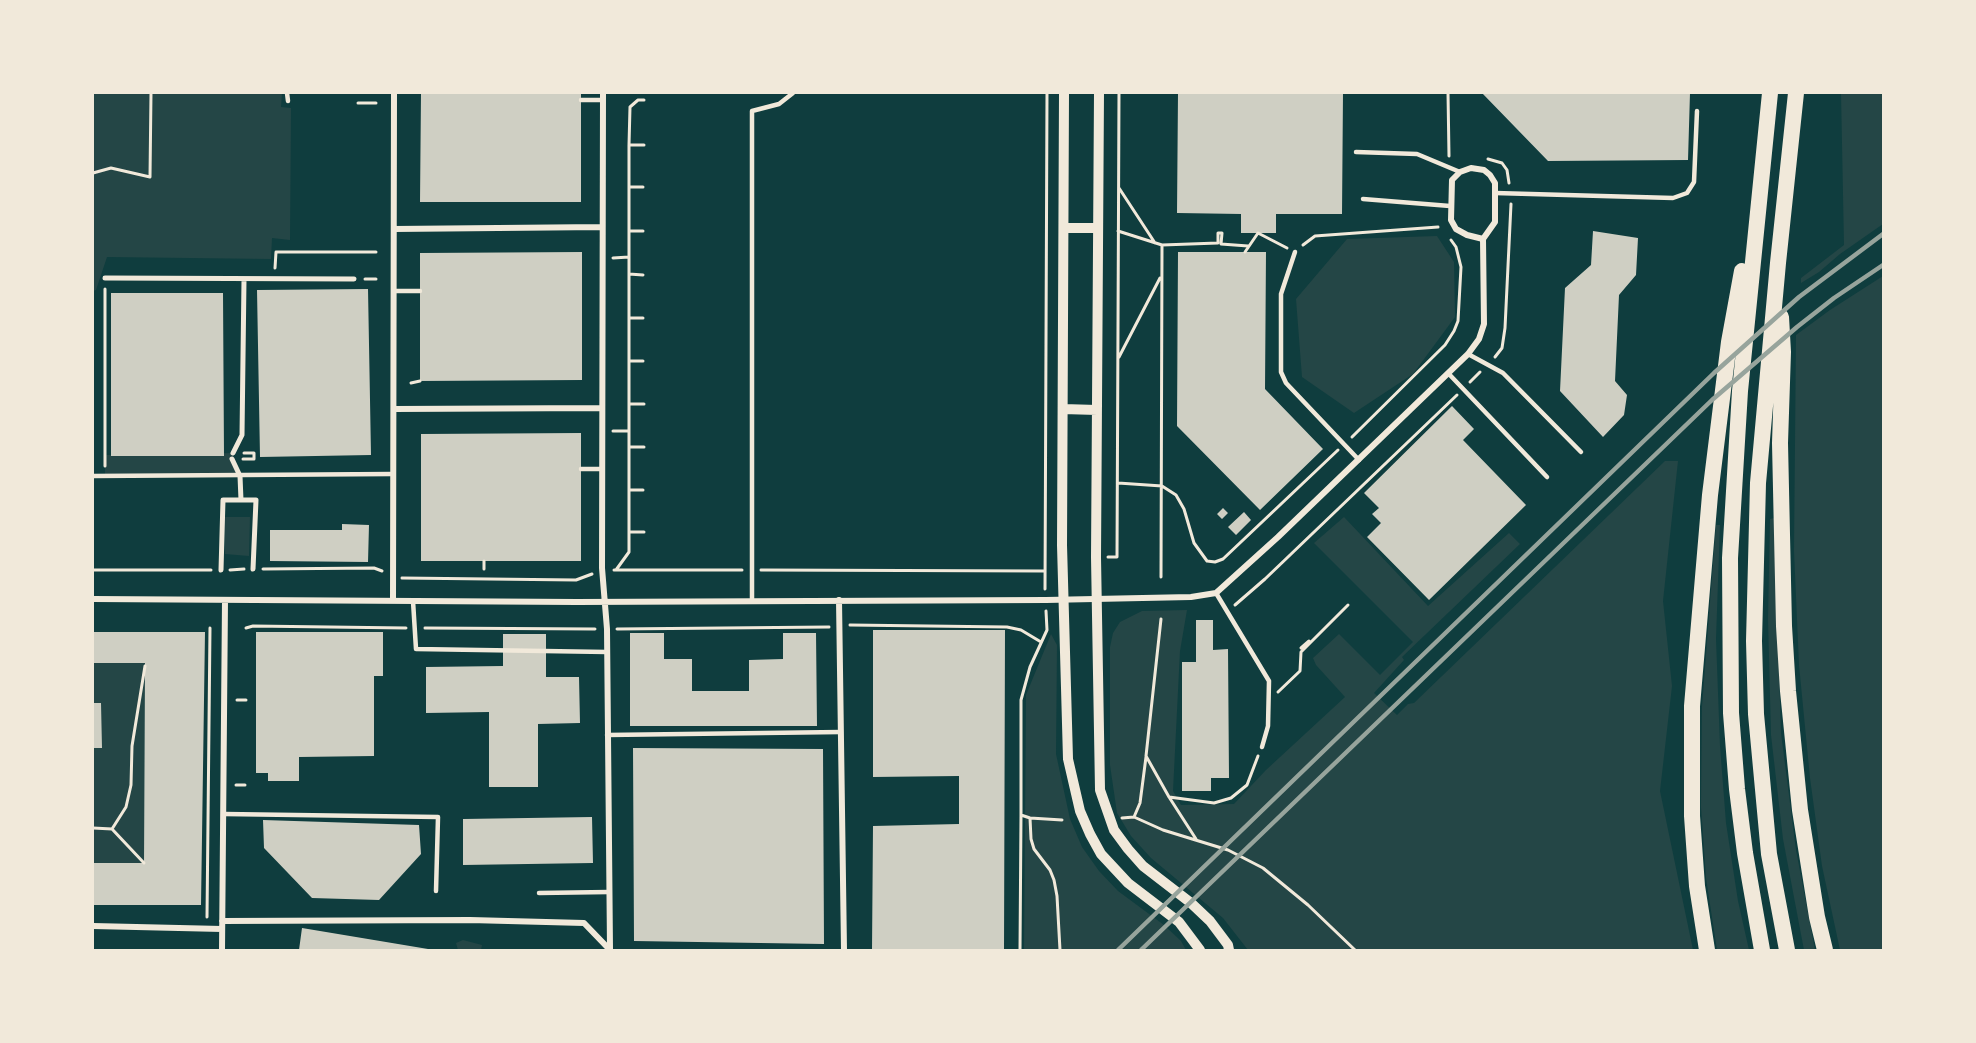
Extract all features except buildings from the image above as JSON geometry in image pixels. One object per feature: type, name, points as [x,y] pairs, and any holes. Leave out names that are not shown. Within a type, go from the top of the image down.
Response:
[{"type":"highway","points":[[1762,950],[1745,853],[1737,789],[1731,713],[1730,558],[1740,391],[1770,93]]},
{"type":"highway","points":[[1787,950],[1769,854],[1756,714],[1754,641],[1758,483],[1796,93]]},
{"type":"highway","points":[[1707,950],[1697,886],[1692,816],[1692,706],[1710,495],[1729,342],[1764,148]]},
{"type":"highway","points":[[1777,300],[1783,352],[1781,454],[1784,626],[1788,691],[1800,810],[1817,917],[1825,950]]},
{"type":"street","points":[[393,601],[394,93]]},
{"type":"street","points":[[1064,93],[1064,599],[1068,759],[1080,811],[1090,834],[1109,862],[1128,883],[1179,922],[1200,950]]},
{"type":"street","points":[[1099,93],[1097,410],[1100,790],[1114,830],[1135,857],[1210,921],[1230,948]]},
{"type":"street","points":[[603,97],[602,568],[607,629],[610,950]]},
{"type":"street","points":[[93,599],[605,602],[1046,600],[1191,597],[1216,593],[1249,565],[1359,460],[1468,354],[1479,339],[1484,324],[1484,239],[1496,222],[1495,183],[1484,171],[1471,168],[1460,172],[1452,180],[1451,220],[1456,229],[1467,236],[1484,239]]},
{"type":"street","points":[[394,229],[602,227]]},
{"type":"street","points":[[1064,228],[1098,228]]},
{"type":"street","points":[[105,278],[354,279]]},
{"type":"street","points":[[241,500],[240,476],[233,456],[242,435],[244,279]]},
{"type":"street","points":[[394,409],[601,408]]},
{"type":"street","points":[[1063,409],[1097,410]]},
{"type":"street","points":[[221,570],[223,500],[256,500],[253,569]]},
{"type":"street","points":[[222,950],[225,600]]},
{"type":"street","points":[[839,600],[844,950]]},
{"type":"street","points":[[93,926],[470,920],[584,923],[610,950]]},
{"type":"lane","points":[[287,93],[288,101]]},
{"type":"lane","points":[[752,601],[752,111],[779,104],[793,93]]},
{"type":"lane","points":[[581,100],[603,97]]},
{"type":"lane","points":[[1495,194],[1673,198],[1687,193],[1694,182],[1697,111]]},
{"type":"lane","points":[[1356,152],[1417,154],[1460,172]]},
{"type":"lane","points":[[1363,199],[1450,206]]},
{"type":"lane","points":[[1295,252],[1281,294],[1281,372],[1286,383],[1359,460]]},
{"type":"lane","points":[[394,291],[420,291]]},
{"type":"lane","points":[[1468,354],[1503,373],[1581,452]]},
{"type":"lane","points":[[1448,373],[1547,477]]},
{"type":"lane","points":[[581,469],[602,470]]},
{"type":"lane","points":[[93,476],[393,474]]},
{"type":"lane","points":[[1216,593],[1269,681],[1268,726],[1262,747]]},
{"type":"lane","points":[[413,601],[416,649],[607,652]]},
{"type":"lane","points":[[607,735],[841,732]]},
{"type":"lane","points":[[224,814],[438,817],[436,891]]},
{"type":"lane","points":[[539,893],[609,892]]},
{"type":"path","points":[[93,172],[111,168],[150,177],[151,93]]},
{"type":"path","points":[[1020,950],[1021,700],[1030,667],[1047,630],[1044,572],[1047,93]]},
{"type":"path","points":[[1117,557],[1119,93]]},
{"type":"path","points":[[1444,165],[1449,158],[1448,93]]},
{"type":"path","points":[[616,570],[629,552],[630,107],[638,100],[644,100]]},
{"type":"path","points":[[358,103],[376,103]]},
{"type":"path","points":[[629,145],[644,145]]},
{"type":"path","points":[[629,187],[643,187]]},
{"type":"path","points":[[1118,187],[1155,243]]},
{"type":"path","points":[[1438,227],[1439,205]]},
{"type":"path","points":[[1245,252],[1258,233],[1295,252],[1315,236],[1438,227],[1443,231]]},
{"type":"path","points":[[630,231],[642,231]]},
{"type":"path","points":[[1118,231],[1161,245],[1218,243],[1218,233],[1222,233],[1221,244],[1248,246]]},
{"type":"path","points":[[1118,483],[1162,486],[1180,499],[1194,543],[1207,561],[1215,562],[1223,559],[1344,445],[1445,345],[1458,321],[1461,267],[1456,247],[1448,235]]},
{"type":"path","points":[[1161,245],[1161,577]]},
{"type":"path","points":[[274,279],[276,252],[376,252]]},
{"type":"path","points":[[612,258],[629,257]]},
{"type":"path","points":[[629,274],[643,275]]},
{"type":"path","points":[[1118,359],[1162,276]]},
{"type":"path","points":[[105,278],[105,455]]},
{"type":"path","points":[[629,318],[643,318]]},
{"type":"path","points":[[629,361],[643,361]]},
{"type":"path","points":[[411,384],[420,381]]},
{"type":"path","points":[[629,404],[644,404]]},
{"type":"path","points":[[612,431],[629,431]]},
{"type":"path","points":[[629,447],[644,447]]},
{"type":"path","points":[[629,490],[643,490]]},
{"type":"path","points":[[629,532],[644,532]]},
{"type":"path","points":[[484,561],[484,569]]},
{"type":"path","points":[[375,568],[408,579],[576,580],[602,568],[616,570],[1044,572]]},
{"type":"path","points":[[1277,693],[1300,671],[1301,652],[1348,605]]},
{"type":"path","points":[[1134,818],[1140,802],[1161,619]]},
{"type":"path","points":[[246,628],[253,626],[607,629],[839,627],[853,624],[1006,627],[1021,630],[1041,642]]},
{"type":"path","points":[[207,904],[210,628]]},
{"type":"path","points":[[1301,648],[1309,641],[1310,643]]},
{"type":"path","points":[[112,828],[126,807],[131,785],[132,746],[145,666]]},
{"type":"path","points":[[237,700],[246,700]]},
{"type":"path","points":[[1169,797],[1214,803],[1231,798],[1247,784],[1262,747]]},
{"type":"path","points":[[1146,756],[1197,840]]},
{"type":"path","points":[[236,785],[245,785]]},
{"type":"path","points":[[1021,815],[1030,818],[1062,820]]},
{"type":"path","points":[[1030,818],[1034,849],[1050,870],[1054,880],[1060,950]]},
{"type":"path","points":[[1120,819],[1134,818],[1228,850],[1263,868],[1308,905],[1355,950]]},
{"type":"path","points":[[93,828],[112,828],[144,863]]},
{"type":"shaded area","points":[[93,93],[282,93],[281,107],[291,108],[290,240],[272,238],[271,259],[107,257],[96,290],[93,291]]},
{"type":"shaded area","points":[[1841,93],[1883,93],[1883,224],[1801,283],[1801,278],[1844,245]]},
{"type":"shaded area","points":[[1437,236],[1454,262],[1455,317],[1413,374],[1354,413],[1302,377],[1296,299],[1347,239]]},
{"type":"shaded area","points":[[1883,276],[1883,950],[1840,950],[1822,866],[1810,778],[1799,665],[1794,551],[1796,335]]},
{"type":"shaded area","points":[[233,453],[240,476],[105,476],[105,455]]},
{"type":"shaded area","points":[[1665,461],[1678,461],[1663,601],[1672,686],[1660,791],[1693,950],[1248,950],[1223,918],[1151,858],[1131,836],[1117,813],[1110,765],[1110,647],[1113,633],[1120,622],[1142,611],[1187,610],[1180,651],[1173,791],[1181,805],[1234,804],[1266,770],[1345,697],[1316,665],[1313,658],[1339,634],[1380,675],[1413,642],[1314,543],[1344,517],[1428,606],[1509,533],[1520,544],[1402,657],[1404,660],[1374,693],[1397,715],[1408,704],[1414,703]]},
{"type":"shaded area","points":[[225,517],[250,517],[249,556],[225,554]]},
{"type":"shaded area","points":[[1774,518],[1781,733],[1796,850],[1815,950],[1804,950],[1783,839],[1771,735],[1768,619],[1770,519]]},
{"type":"shaded area","points":[[1716,525],[1720,525],[1716,639],[1720,746],[1726,823],[1738,901],[1749,950],[1717,950],[1706,878],[1701,807],[1702,706]]},
{"type":"shaded area","points":[[1051,634],[1057,645],[1056,754],[1070,819],[1082,847],[1099,871],[1118,891],[1164,925],[1181,941],[1186,950],[1024,950],[1026,695]]},
{"type":"shaded area","points":[[93,663],[145,663],[144,863],[93,863]]},
{"type":"shaded area","points":[[463,940],[482,945],[481,950],[458,950],[456,943]]},
{"type":"railway","points":[[1118,950],[1714,373],[1799,297],[1883,234]]},
{"type":"railway","points":[[1141,950],[1712,400],[1797,327],[1834,298],[1883,265]]}]
